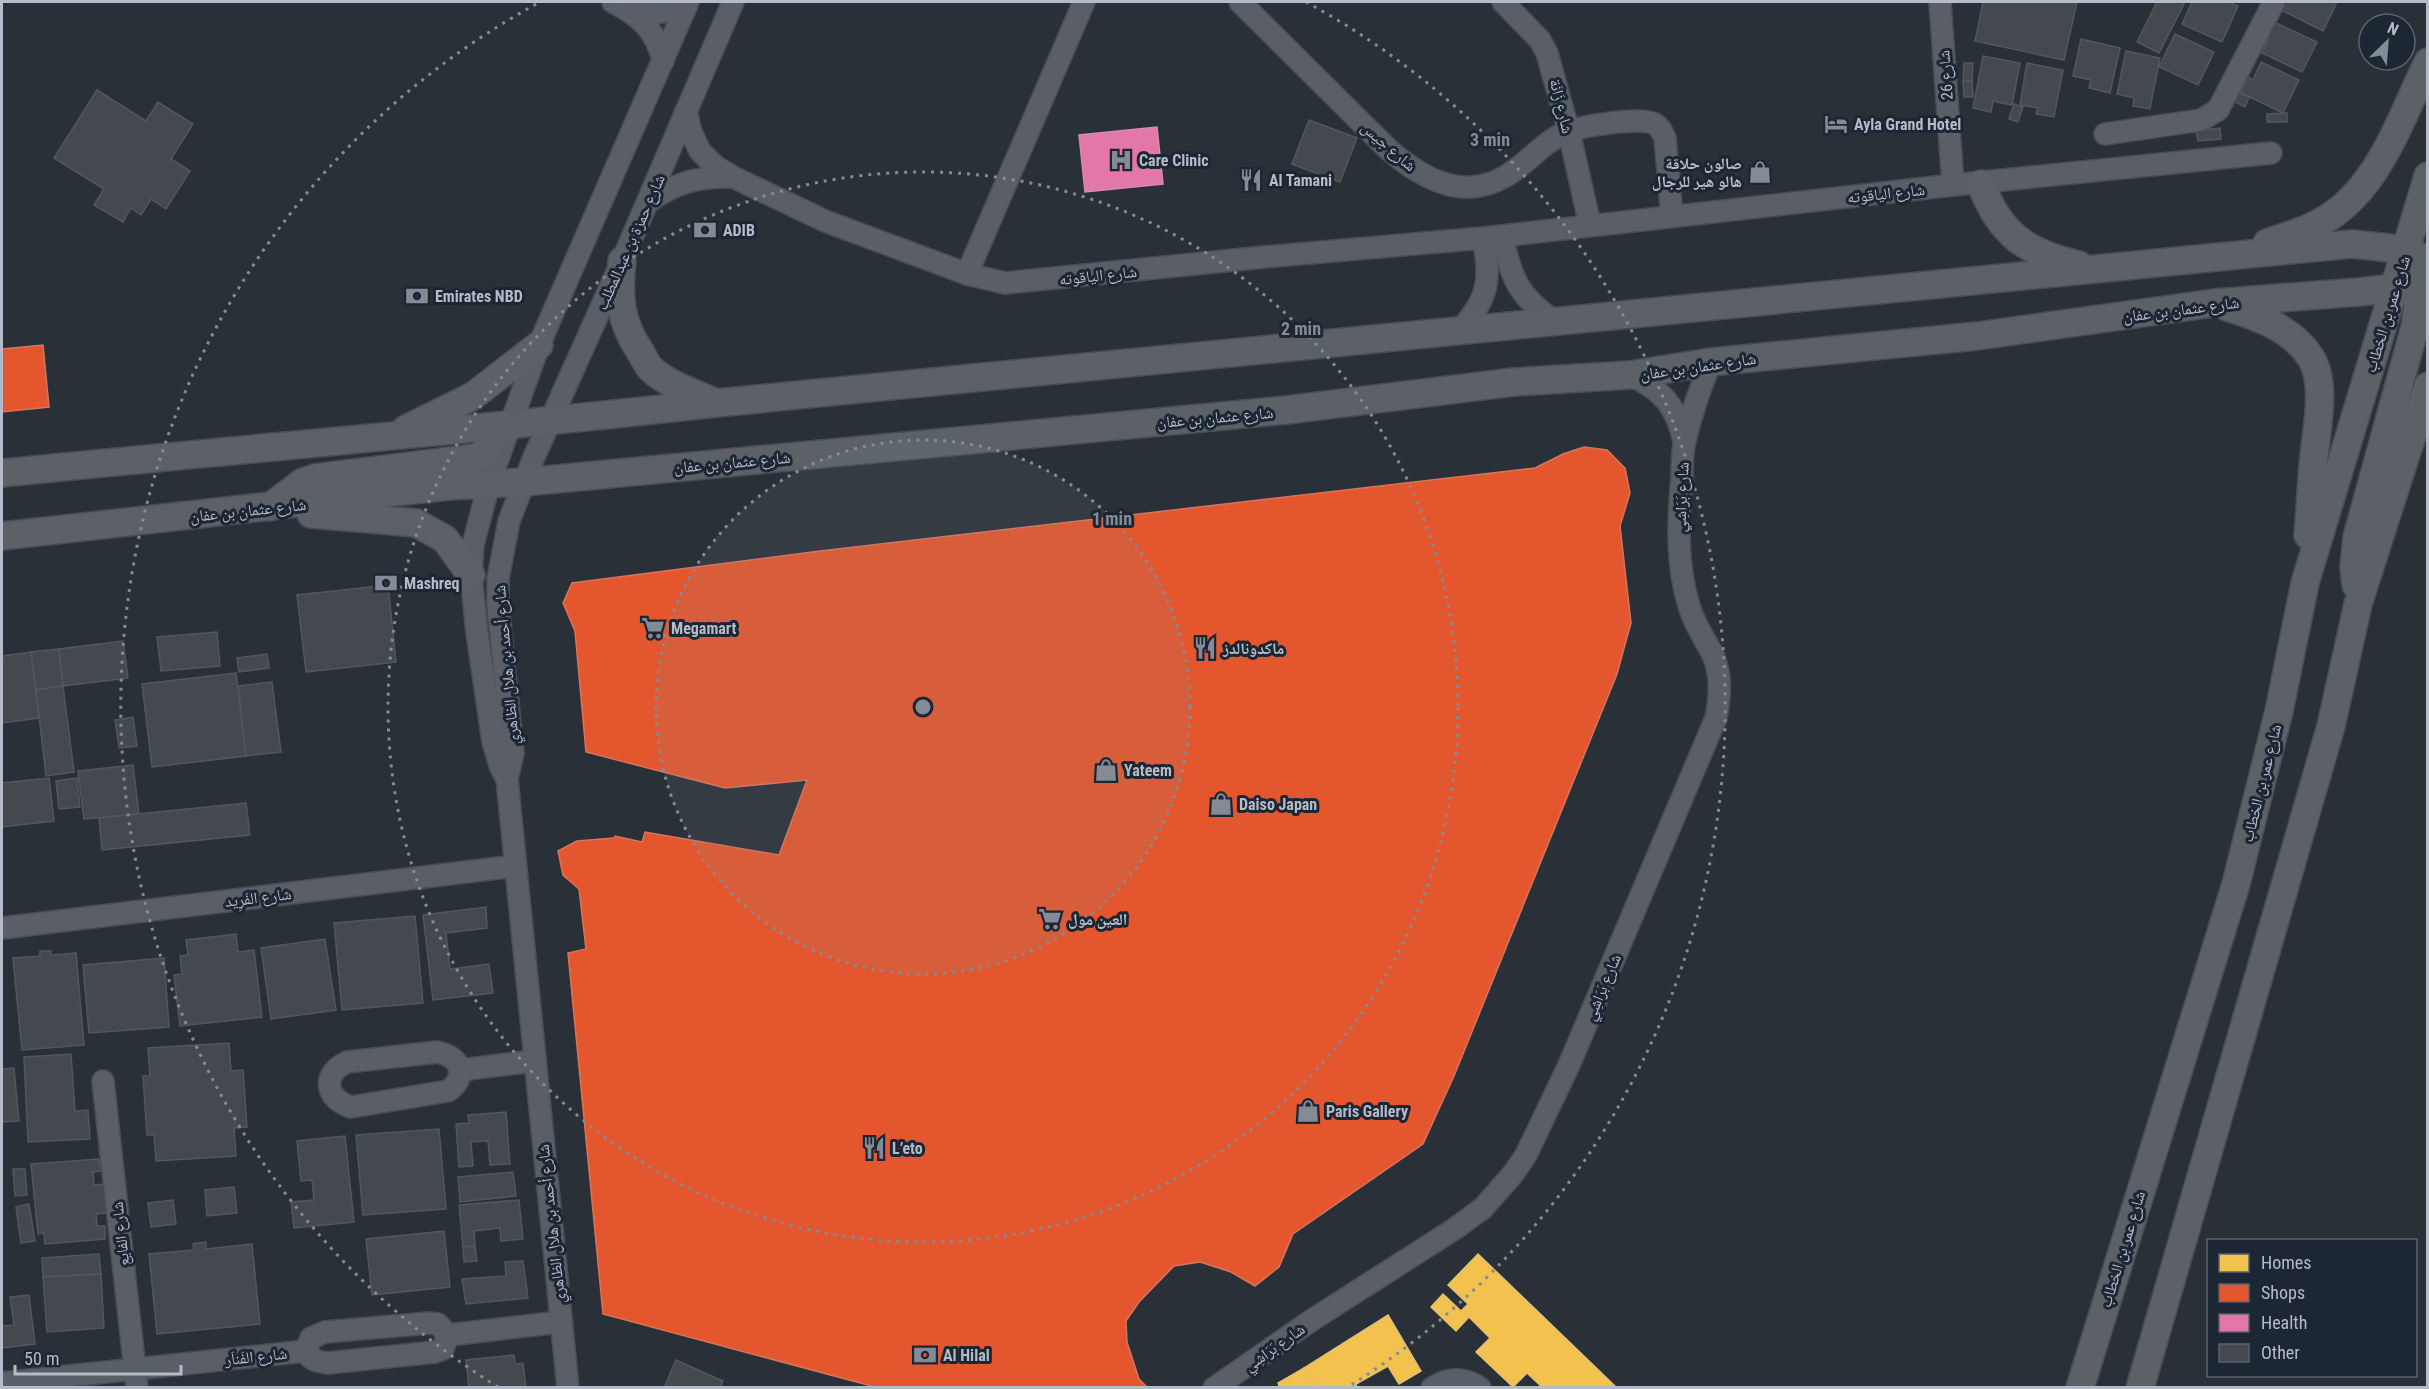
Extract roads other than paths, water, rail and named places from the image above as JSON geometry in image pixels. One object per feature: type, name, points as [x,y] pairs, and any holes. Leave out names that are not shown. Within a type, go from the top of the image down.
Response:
[{"type":"main road","points":[[2229,256],[2315,225],[2330,216],[2360,191],[2384,153],[2427,62]]},
{"type":"main road","name":"شارع عمر بن الخطاب","points":[[2417,256],[2427,176]]},
{"type":"main road","points":[[1981,184],[1999,222],[2014,238],[2036,252],[2094,269]]},
{"type":"main road","points":[[2,473],[386,438],[716,403],[2352,244],[2417,256],[2413,286],[2418,305],[2415,327],[2358,537],[2354,567],[2358,604]]},
{"type":"main road","points":[[622,261],[619,289],[621,312],[633,343],[650,368],[669,381],[716,403]]},
{"type":"main road","name":"شارع عمر بن الخطاب","points":[[2080,1388],[2236,884],[2279,711],[2305,583],[2413,286]]},
{"type":"main road","name":"شارع عثمان بن عفان","points":[[2,536],[269,508],[449,486],[524,482],[1287,410],[1514,382],[1629,375],[1711,362],[1977,336],[2214,303],[2413,286]]},
{"type":"main road","points":[[2214,303],[2256,316],[2278,327],[2300,343],[2313,359],[2319,382],[2319,412],[2305,583]]},
{"type":"main road","points":[[386,438],[473,396],[539,345]]},
{"type":"main road","points":[[2140,1388],[2331,726],[2358,604],[2427,386]]},
{"type":"main road","points":[[269,508],[303,482],[315,478],[475,458],[489,450],[490,442],[483,428]]},
{"type":"main road","points":[[269,508],[304,514],[416,524],[445,539],[471,575]]},
{"type":"street","points":[[613,2],[633,12],[653,33],[663,61]]},
{"type":"street","points":[[633,12],[663,12],[686,2]]},
{"type":"street","points":[[489,484],[539,345],[663,61],[686,2]]},
{"type":"street","name":"شارع حمزة بن عبدالمطلب","points":[[524,482],[648,202],[733,2]]},
{"type":"street","points":[[967,274],[1084,2]]},
{"type":"street","name":"شارع جيس","points":[[1240,2],[1389,150],[1405,164],[1442,183],[1470,187],[1496,181],[1520,168],[1569,132]]},
{"type":"street","name":"شارع زَانَة","points":[[1503,2],[1540,40],[1546,53],[1569,132],[1590,225]]},
{"type":"street","name":"شارع 26","points":[[1940,2],[1953,185]]},
{"type":"street","points":[[2105,134],[2201,120],[2218,110],[2274,2]]},
{"type":"street","name":"شارع الياقوته","points":[[686,111],[691,132],[700,151],[715,166],[733,177],[825,221],[967,274],[991,281],[1019,283],[1264,257],[1492,237],[1953,185],[1981,184],[2271,153]]},
{"type":"street","points":[[1569,132],[1632,120],[1643,119],[1654,123],[1661,129],[1665,138],[1672,216]]},
{"type":"street","name":"شارع الياقوته","points":[[648,202],[667,189],[687,180],[710,176],[733,177]]},
{"type":"street","points":[[1492,237],[1521,293],[1537,310],[1556,322]]},
{"type":"street","points":[[1459,332],[1474,315],[1484,296],[1489,275],[1492,237]]},
{"type":"street","name":"شارع بَرَاشِي","points":[[1214,1388],[1312,1320],[1474,1215],[1499,1192],[1526,1155],[1573,1054],[1716,718],[1721,694],[1718,671],[1713,654],[1696,628],[1684,584],[1678,527],[1684,443],[1711,362]]},
{"type":"street","name":"شارع بَرَاشِي","points":[[1629,375],[1646,383],[1661,394],[1673,408],[1681,425],[1684,443]]},
{"type":"street","name":"شارع أحمد بن هلال الظاهري","points":[[524,482],[509,521],[498,579],[498,605],[513,753],[507,779],[568,1388]]},
{"type":"street","name":"شارع أحمد بن هلال الظاهري","points":[[489,484],[473,545],[471,575],[494,742],[500,766],[507,779]]},
{"type":"street","name":"شارع الفَرِيد","points":[[2,928],[515,866]]},
{"type":"street","points":[[437,1052],[447,1054],[455,1060],[460,1070],[455,1086],[448,1091],[362,1106],[351,1107],[340,1104],[332,1096],[329,1086],[331,1075],[337,1066],[347,1062],[437,1052]]},
{"type":"street","points":[[460,1070],[534,1061]]},
{"type":"street","name":"شارع الفايع","points":[[103,1081],[136,1378]]},
{"type":"street","points":[[448,1335],[560,1322]]},
{"type":"street","name":"شارع الفَناَر","points":[[429,1323],[438,1324],[448,1335],[443,1349],[435,1352],[328,1363],[314,1360],[308,1356],[306,1351],[311,1338],[325,1332],[429,1323]]},
{"type":"street","name":"شارع الفَناَر","points":[[2,1383],[136,1378],[306,1351]]},
{"type":"street","points":[[1432,1388],[1442,1382],[1455,1379],[1468,1380],[1480,1388]]},
{"type":"place","name":"Ayla Grand Hotel","points":[[1836,124]]},
{"type":"place","name":"Care Clinic","points":[[1121,160]]},
{"type":"place","name":"صالون حلاقة هالو هير للرجال","points":[[1760,172]]},
{"type":"place","name":"Al Tamani","points":[[1251,180]]},
{"type":"place","name":"ADIB","points":[[705,230]]},
{"type":"place","name":"Emirates NBD","points":[[417,296]]},
{"type":"place","name":"Mashreq","points":[[386,583]]},
{"type":"place","name":"Megamart","points":[[653,628]]},
{"type":"place","name":"ماكدونالدز","points":[[1205,648]]},
{"type":"place","name":"Yateem","points":[[1106,770]]},
{"type":"place","name":"Daiso Japan","points":[[1221,804]]},
{"type":"place","name":"العين مول","points":[[1050,919]]},
{"type":"place","name":"Paris Gallery","points":[[1308,1111]]},
{"type":"place","name":"L’eto","points":[[874,1148]]},
{"type":"place","name":"Al Hilal","points":[[925,1355]]}]
